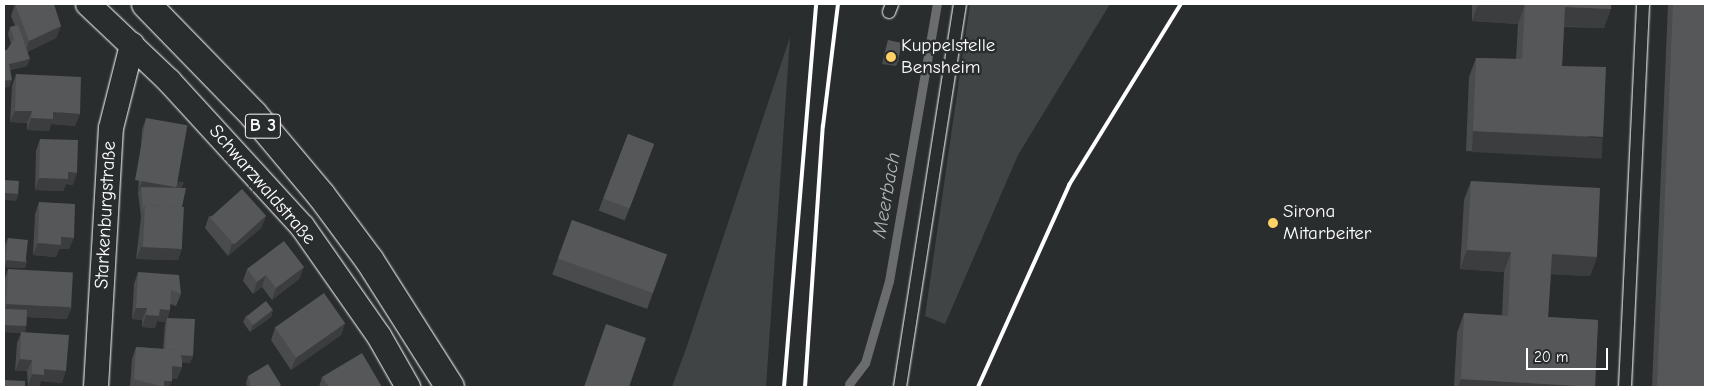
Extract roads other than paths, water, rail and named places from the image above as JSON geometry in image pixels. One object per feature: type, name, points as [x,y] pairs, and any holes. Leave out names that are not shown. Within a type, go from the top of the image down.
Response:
[{"type":"main road","name":"Schwarzwaldstraße","points":[[146,4],[253,114],[321,195],[370,261],[450,387]]},
{"type":"street","name":"Schwarzwaldstraße","points":[[88,4],[132,45],[302,226],[379,336],[408,387]]},
{"type":"street","name":"Starkenburgstraße","points":[[96,387],[111,128],[132,45]]},
{"type":"lane","points":[[900,387],[960,4]]},
{"type":"lane","points":[[1625,387],[1643,4]]},
{"type":"waterway","name":"Meerbach","points":[[849,384],[865,363],[889,281],[937,4]]},
{"type":"railway","points":[[784,387],[816,4]]},
{"type":"railway","points":[[805,387],[823,126],[838,4]]},
{"type":"railway","points":[[978,387],[1069,185],[1181,4]]},
{"type":"place","name":"Kuppelstelle Bensheim","points":[[891,57]]},
{"type":"place","name":"Sirona Mitarbeiter","points":[[1273,223]]}]
